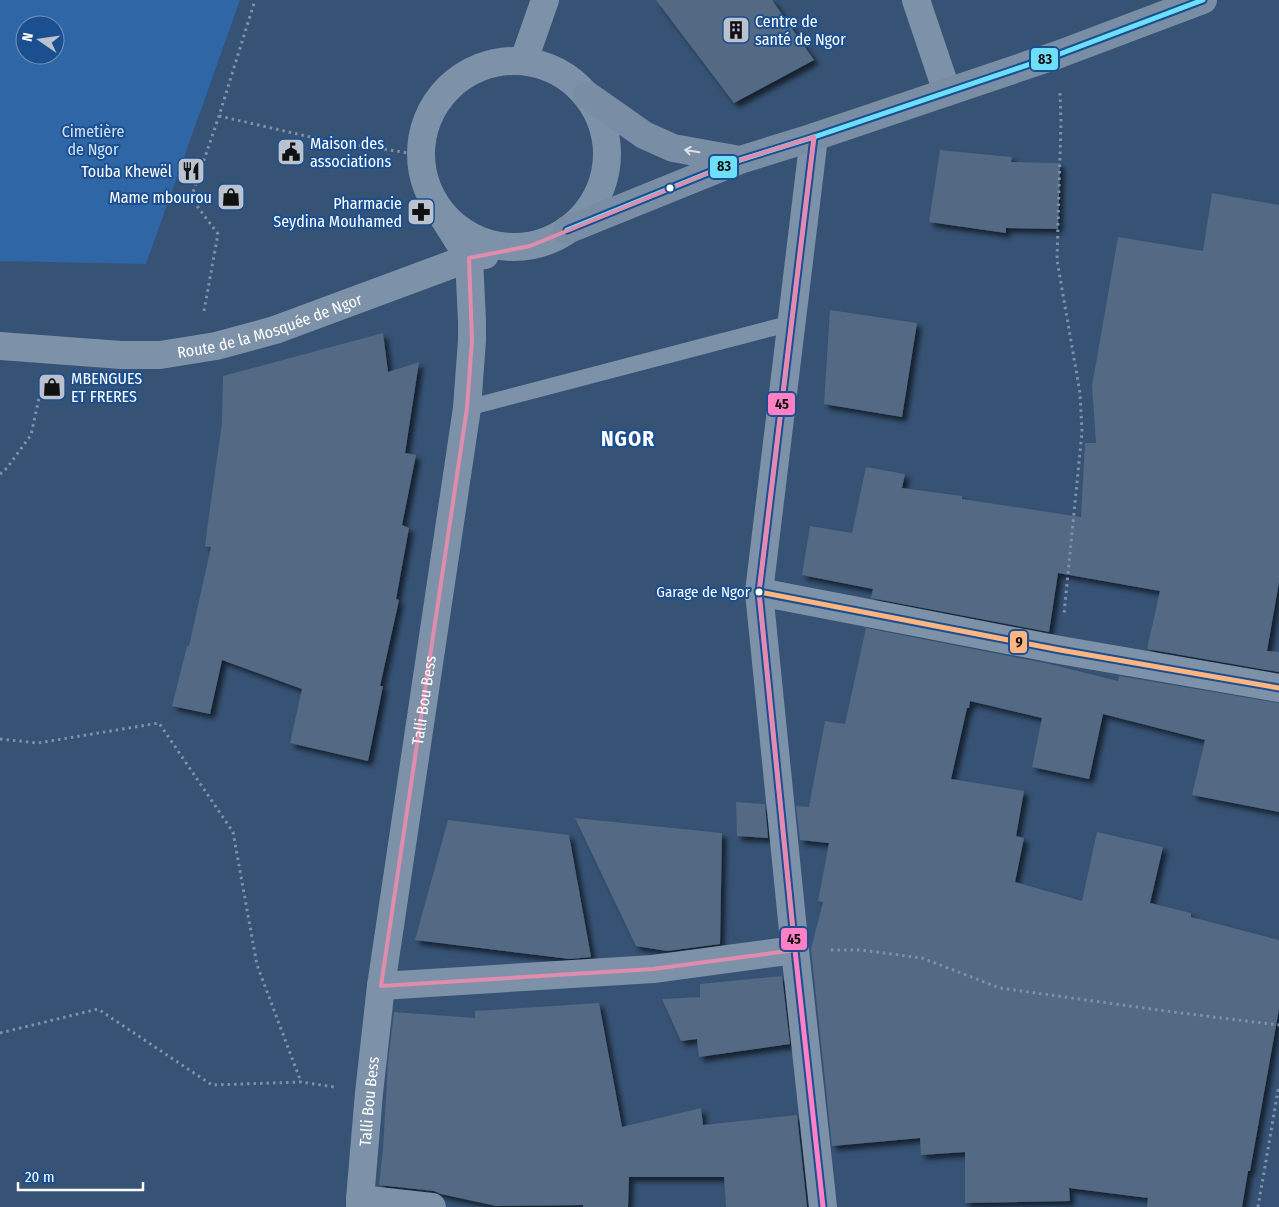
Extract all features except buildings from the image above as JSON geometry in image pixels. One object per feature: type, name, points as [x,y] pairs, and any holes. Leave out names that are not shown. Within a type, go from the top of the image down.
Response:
[{"type":"street","points":[[524,60],[545,0]]},
{"type":"street","points":[[916,0],[947,92]]},
{"type":"street","points":[[740,160],[673,148],[644,135],[587,95],[559,72],[524,60],[492,62],[463,74],[440,96],[425,124],[420,155],[423,179],[433,201],[458,230],[492,245],[530,246],[740,160],[814,138],[1057,55],[1203,0]]},
{"type":"street","points":[[567,230],[589,209],[603,182],[607,152],[602,122],[587,95]]},
{"type":"street","points":[[814,138],[759,592],[823,1207]]},
{"type":"street","name":"Talli Bou Bess","points":[[360,1203],[369,1093],[381,986],[467,408],[472,331],[469,258],[433,201]]},
{"type":"street","name":"Route de la Mosquée de Ngor","points":[[0,346],[121,355],[160,355],[216,346],[275,330],[469,258],[530,246]]},
{"type":"street","points":[[759,592],[1060,650],[1279,688]]},
{"type":"street","points":[[381,986],[653,969],[795,950]]},
{"type":"street","points":[[360,1203],[432,1207]]},
{"type":"lane","points":[[467,408],[792,323]]},
{"type":"path","points":[[198,348],[218,234],[191,198],[255,0]]},
{"type":"path","points":[[1057,55],[1062,122],[1057,260],[1080,393],[1082,432],[1060,650]]},
{"type":"path","points":[[219,116],[341,144],[420,155]]},
{"type":"path","points":[[0,474],[7,468],[31,435],[49,350]]},
{"type":"path","points":[[0,739],[38,743],[159,723],[233,832],[257,965],[301,1082]]},
{"type":"path","points":[[795,950],[861,950],[922,958],[1000,988],[1279,1025]]},
{"type":"path","points":[[0,1033],[98,1009],[212,1085],[301,1082],[369,1093]]},
{"type":"path","points":[[1258,1207],[1279,1085]]},
{"type":"highlighted area","points":[[814,137],[759,592],[795,950],[653,969],[381,986],[467,408],[472,340],[469,258],[530,246],[740,160]]},
{"type":"green space","name":"Cimetière de Ngor","points":[[0,0],[240,0],[146,264],[0,261]]},
{"type":"transit line","name":"83","points":[[567,230],[740,160],[1057,55],[1203,0]]},
{"type":"transit line","name":"45","points":[[814,137],[759,592],[823,1207]]},
{"type":"transit line","name":"9","points":[[759,592],[1060,650],[1279,688]]},
{"type":"place","name":"Centre de santé de Ngor","points":[[736,30]]},
{"type":"place","name":"Maison des associations","points":[[291,152]]},
{"type":"place","name":"Touba Khewël","points":[[191,171]]},
{"type":"place","name":"Mame mbourou","points":[[231,197]]},
{"type":"place","name":"Pharmacie Seydina Mouhamed","points":[[421,212]]},
{"type":"place","name":"MBENGUES ET FRERES","points":[[52,387]]},
{"type":"place","name":"Garage de Ngor","points":[[759,592]]},
{"type":"district","name":"NGOR","points":[[628,439]]}]
